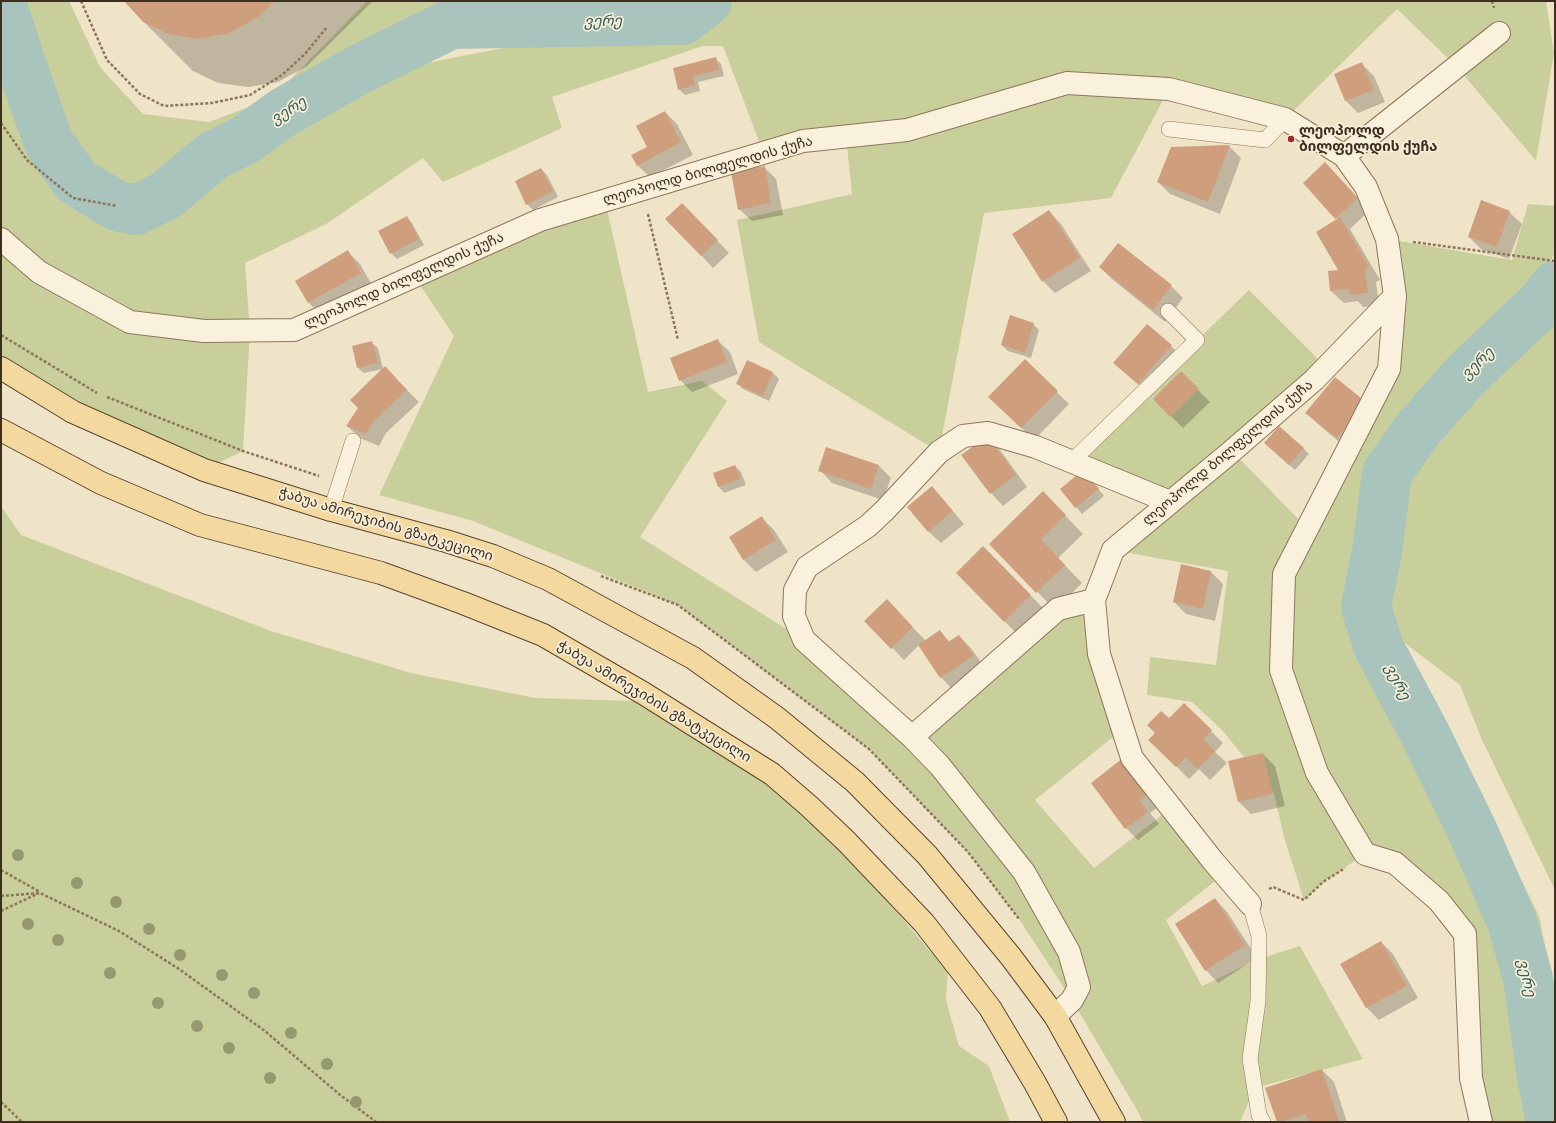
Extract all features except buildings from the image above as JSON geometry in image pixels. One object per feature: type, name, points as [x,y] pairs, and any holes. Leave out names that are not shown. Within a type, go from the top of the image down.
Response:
[{"type":"main road","name":"ჭაბუა ამირეჯიბის გზატკეცილი","points":[[1,368],[73,412],[197,466],[331,510],[446,541],[492,556],[548,579],[693,658],[777,718],[855,782],[927,855],[1011,957],[1055,1016],[1114,1122]]},
{"type":"main road","name":"ჭაბუა ამირეჯიბის გზატკეცილი","points":[[1,430],[101,483],[200,525],[381,573],[463,603],[543,635],[643,693],[772,774],[846,841],[924,923],[990,1008],[1035,1083],[1056,1122]]},
{"type":"street","points":[[1344,156],[1499,33]]},
{"type":"street","name":"ლეოპოლდ ბილფელდის ქუჩა","points":[[1,239],[39,272],[130,322],[204,331],[294,330],[540,220],[803,140],[907,130],[1067,83],[1169,89],[1285,119],[1344,156],[1366,187],[1387,238],[1395,296],[1314,380],[1113,550],[1094,600]]},
{"type":"street","points":[[1395,296],[1389,369],[1284,574],[1281,670],[1317,773],[1365,854],[1395,863],[1439,902],[1465,934],[1471,1078],[1481,1122]]},
{"type":"street","points":[[1055,1016],[1072,1000],[1079,987],[1069,952],[1024,872],[940,766],[912,737],[804,640],[794,616],[795,590],[807,567],[868,526],[939,452],[963,436],[988,433],[1036,447],[1170,502]]},
{"type":"street","points":[[912,737],[1058,610],[1094,600],[1099,654],[1132,758],[1213,861],[1250,904]]},
{"type":"lane","points":[[1169,129],[1265,140],[1285,119]]},
{"type":"lane","points":[[1070,462],[1197,340],[1168,311]]},
{"type":"lane","points":[[331,510],[353,442]]},
{"type":"lane","points":[[1250,904],[1259,936],[1258,1001],[1250,1059],[1259,1115],[1262,1122]]},
{"type":"path","points":[[81,1],[107,60],[140,94],[164,106],[212,103],[250,95],[282,75],[305,54],[328,27]]},
{"type":"path","points":[[1,123],[27,160],[73,198],[117,206]]},
{"type":"path","points":[[642,189],[678,340]]},
{"type":"path","points":[[1387,238],[1555,261]]},
{"type":"path","points":[[1250,904],[1273,887],[1304,900],[1323,882],[1365,854]]},
{"type":"path","points":[[1,870],[40,892],[119,931],[179,969],[265,1031],[339,1094],[376,1122]]},
{"type":"path","points":[[1,896],[40,892]]},
{"type":"path","points":[[1,911],[40,892]]},
{"type":"path","points":[[1,1102],[22,1122]]},
{"type":"green space","points":[[1,1],[69,1],[100,67],[143,114],[209,122],[272,98],[284,112],[283,134],[325,103],[376,75],[441,60],[561,37],[645,36],[695,28],[728,1],[1546,1],[1554,53],[1536,161],[1457,67],[1397,9],[1285,119],[1169,89],[1111,198],[984,213],[939,452],[759,342],[737,220],[852,194],[846,137],[763,152],[723,46],[703,46],[552,97],[562,128],[443,182],[423,158],[326,224],[245,263],[250,331],[243,451],[204,470],[1,368]]},
{"type":"green space","points":[[367,1],[679,1],[670,6],[446,13],[373,45],[272,98]]},
{"type":"green space","points":[[605,200],[648,392],[702,381],[727,401],[640,537],[804,640],[912,737],[1058,609],[1094,600],[1123,729],[1035,800],[1094,868],[1171,808],[1224,874],[1166,920],[1202,986],[1259,959],[1300,946],[1363,1059],[1255,1088],[1240,1122],[1143,1122],[1072,1000],[1019,919],[968,852],[869,749],[678,605],[473,521],[379,495],[454,336],[414,276]]},
{"type":"green space","points":[[1528,204],[1555,206],[1555,254],[1520,306],[1451,369],[1380,459],[1351,610],[1379,670],[1411,693],[1454,742],[1539,916],[1548,959],[1548,1001],[1529,1074],[1533,1122],[1481,1122],[1465,934],[1439,901],[1365,854],[1323,882],[1304,900],[1284,837],[1274,794],[1222,730],[1192,702],[1147,695],[1150,657],[1216,665],[1228,571],[1113,550],[1170,503],[1071,462],[1249,290],[1326,367],[1232,451],[1307,528],[1389,369],[1387,239],[1512,260]]},
{"type":"green space","points":[[1555,320],[1555,890],[1482,740],[1460,685],[1393,634],[1383,584],[1391,530],[1408,469],[1451,411],[1525,351]]},
{"type":"green space","points":[[1,506],[21,535],[271,631],[411,673],[535,698],[635,701],[741,765],[797,807],[870,881],[948,972],[946,1000],[959,1046],[989,1066],[1010,1122],[1,1122]]},
{"type":"waterway","name":"ვერე","points":[[1,2],[49,143],[76,181],[117,206],[136,210],[165,196],[213,156],[245,140],[284,112],[358,70],[451,24],[682,20],[707,1]]},
{"type":"waterway","name":"ვერე","points":[[1551,1122],[1542,1077],[1528,978],[1512,922],[1473,832],[1424,732],[1379,648],[1366,607],[1377,552],[1387,473],[1419,428],[1466,375],[1542,303],[1555,286]]},
{"type":"place","name":"ლეოპოლდ ბილფელდის ქუჩა","points":[[1291,139]]}]
